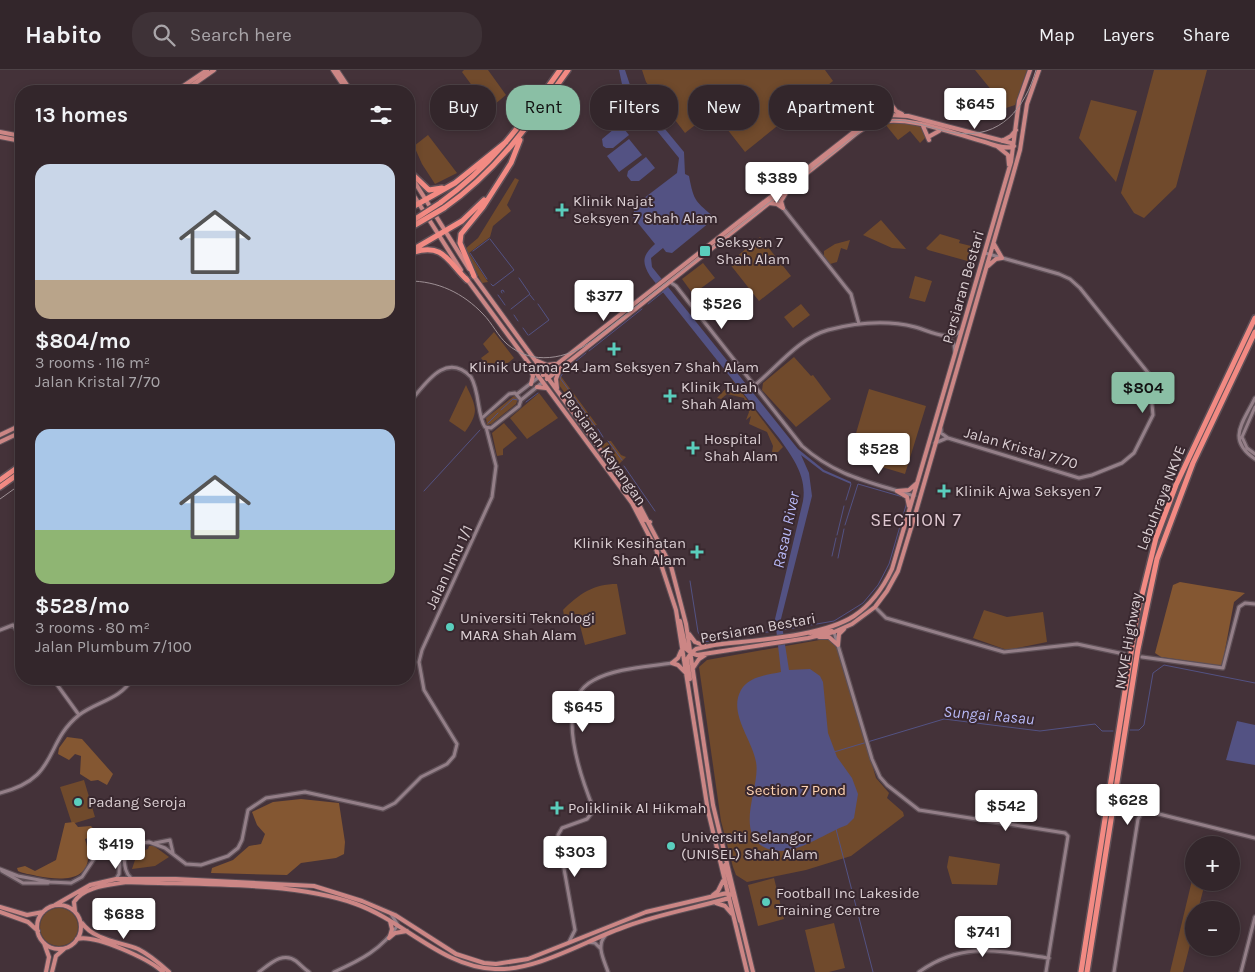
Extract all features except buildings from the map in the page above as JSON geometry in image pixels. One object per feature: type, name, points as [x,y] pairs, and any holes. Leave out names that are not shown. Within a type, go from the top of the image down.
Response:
[{"type":"highway","points":[[442,205],[474,178],[511,139],[560,70]]},
{"type":"highway","points":[[415,221],[486,175],[522,134],[568,70]]},
{"type":"highway","points":[[474,276],[460,239],[510,163],[522,134]]},
{"type":"highway","points":[[415,206],[455,182],[511,139]]},
{"type":"highway","points":[[415,177],[428,190],[441,189],[455,182]]},
{"type":"highway","points":[[415,248],[472,214],[489,196]]},
{"type":"highway","points":[[415,251],[426,248],[436,249],[467,280]]},
{"type":"highway","name":"Lebuhraya NKVE","points":[[1081,972],[1136,623],[1149,563],[1159,529],[1190,454],[1255,318]]},
{"type":"highway","name":"NKVE Highway","points":[[1087,972],[1138,649],[1157,559],[1193,463],[1255,332]]},
{"type":"highway","points":[[0,480],[15,469]]},
{"type":"highway","points":[[0,487],[15,476]]},
{"type":"main road","points":[[185,85],[207,70]]},
{"type":"main road","points":[[193,85],[214,70]]},
{"type":"main road","points":[[333,70],[343,85]]},
{"type":"main road","points":[[337,70],[347,85]]},
{"type":"main road","name":"Persiaran Bestari","points":[[691,653],[696,649],[803,633],[839,624],[854,616],[870,603],[882,588],[892,569],[1009,171],[1020,101],[1030,70]]},
{"type":"main road","name":"Persiaran Bestari","points":[[691,653],[697,655],[808,638],[834,632],[852,624],[875,606],[887,591],[898,571],[987,267],[1011,182],[1027,104],[1039,70]]},
{"type":"main road","points":[[893,107],[898,113],[1002,141],[1014,146],[1017,150],[1011,182]]},
{"type":"main road","points":[[893,117],[909,116]]},
{"type":"main road","points":[[747,214],[788,189],[864,129],[875,123],[892,120],[921,124],[1011,148],[1018,142],[1024,123]]},
{"type":"main road","points":[[921,124],[930,138],[938,131],[951,133]]},
{"type":"main road","points":[[1002,141],[1012,136],[1017,129]]},
{"type":"main road","points":[[666,276],[700,247],[854,130]]},
{"type":"main road","points":[[0,132],[15,135]]},
{"type":"main road","points":[[0,137],[15,140]]},
{"type":"main road","points":[[994,145],[1008,155],[1009,171]]},
{"type":"main road","points":[[543,382],[769,204],[791,179]]},
{"type":"main road","name":"Persiaran Kayangan","points":[[415,182],[425,201],[474,276],[616,468],[650,522],[671,566],[687,630],[713,805],[753,972]]},
{"type":"main road","points":[[783,208],[782,198],[788,189]]},
{"type":"main road","name":"Persiaran Kayangan","points":[[415,199],[467,280],[632,503],[652,541],[676,610],[690,688],[708,812],[727,893]]},
{"type":"main road","points":[[769,204],[777,204],[783,208]]},
{"type":"main road","points":[[539,377],[756,206]]},
{"type":"main road","points":[[987,267],[996,258],[1002,258],[994,242]]},
{"type":"main road","points":[[534,359],[550,365],[559,362]]},
{"type":"main road","points":[[529,364],[533,376],[531,384]]},
{"type":"main road","points":[[557,390],[556,379],[562,367]]},
{"type":"main road","points":[[537,387],[548,389]]},
{"type":"main road","points":[[0,435],[15,428]]},
{"type":"main road","points":[[0,442],[15,435]]},
{"type":"main road","points":[[914,496],[918,493],[930,462]]},
{"type":"main road","points":[[897,491],[912,488],[919,479]]},
{"type":"main road","points":[[897,491],[909,501],[909,512]]},
{"type":"main road","points":[[632,503],[642,517],[650,522],[648,528],[652,541]]},
{"type":"main road","points":[[676,610],[686,649],[691,653],[688,659],[690,688]]},
{"type":"main road","points":[[838,646],[839,634],[852,624]]},
{"type":"main road","points":[[687,630],[697,644],[714,646]]},
{"type":"main road","points":[[803,633],[834,632]]},
{"type":"main road","points":[[808,638],[829,638],[838,646]]},
{"type":"main road","points":[[681,646],[680,654],[672,663],[678,665],[686,673]]},
{"type":"main road","points":[[692,670],[703,656],[724,650]]},
{"type":"main road","points":[[725,860],[734,918],[747,972]]},
{"type":"main road","points":[[0,907],[27,915],[43,912],[90,885],[116,879],[131,878],[314,886],[362,900],[390,913],[456,954],[484,963],[511,963],[528,959],[646,912],[727,893],[731,897],[742,926]]},
{"type":"main road","points":[[711,896],[718,891],[724,880]]},
{"type":"main road","points":[[169,972],[156,960],[139,950],[96,935],[80,922],[75,911],[74,902],[83,893],[108,885],[127,882],[309,892],[358,904],[398,925],[453,959],[469,965],[497,969],[525,966],[647,919],[731,897]]},
{"type":"main road","points":[[714,902],[725,906],[734,918]]},
{"type":"main road","points":[[55,905],[69,907],[75,911]]},
{"type":"main road","points":[[0,912],[28,922],[38,931]]},
{"type":"main road","points":[[43,912],[37,924],[49,957],[46,972]]},
{"type":"main road","points":[[389,920],[392,929],[389,938]]},
{"type":"main road","points":[[77,939],[80,922]]},
{"type":"main road","points":[[389,938],[401,931],[409,932]]},
{"type":"main road","points":[[52,972],[56,956],[77,939],[89,938],[139,955],[163,972]]},
{"type":"main road","points":[[44,943],[51,947],[66,948]]},
{"type":"street","points":[[774,197],[851,294],[859,324]]},
{"type":"street","name":"Jalan Kristal 7/70","points":[[948,438],[1079,478],[1092,475],[1129,458],[1153,415],[1148,372],[1080,288],[1059,274],[985,253]]},
{"type":"street","points":[[676,286],[677,276]]},
{"type":"street","points":[[669,283],[676,286],[802,446],[824,464],[844,474],[914,496]]},
{"type":"street","points":[[755,385],[812,337],[828,330],[859,324],[898,324],[946,336],[954,336],[962,330]]},
{"type":"street","points":[[946,336],[954,344],[955,354]]},
{"type":"street","name":"Jalan Ilmu 1/1","points":[[175,856],[186,864],[195,866],[208,864],[233,853],[242,840],[248,810],[266,798],[305,792],[377,808],[390,806],[416,780],[448,764],[454,756],[456,748],[455,739],[424,690],[419,662],[422,650],[492,497],[496,466],[471,377],[450,368],[435,372],[415,396]]},
{"type":"street","points":[[482,418],[509,394],[517,394],[539,377]]},
{"type":"street","points":[[489,439],[494,427],[519,406],[521,400],[543,382]]},
{"type":"street","points":[[517,394],[521,400]]},
{"type":"street","points":[[1255,398],[1239,431],[1238,438],[1243,451],[1255,459]]},
{"type":"street","points":[[480,405],[486,410],[490,410]]},
{"type":"street","points":[[1255,408],[1242,437],[1247,448],[1255,454]]},
{"type":"street","points":[[935,444],[948,438],[941,433],[940,426]]},
{"type":"street","points":[[486,427],[494,427]]},
{"type":"street","points":[[1142,657],[1223,668],[1239,606],[1245,603],[1255,604]]},
{"type":"street","points":[[875,606],[886,618],[1004,652],[1077,644],[1124,654]]},
{"type":"street","points":[[0,630],[12,625],[15,629]]},
{"type":"street","points":[[834,632],[868,746],[880,777],[919,810],[1066,834],[1068,839],[1046,972]]},
{"type":"street","points":[[567,944],[573,938],[576,930],[558,838],[562,828],[587,819],[594,812],[579,770],[571,716],[576,700],[583,687],[606,675],[672,663]]},
{"type":"street","points":[[57,685],[79,715]]},
{"type":"street","points":[[0,793],[22,786],[38,774],[61,737],[79,715],[118,694],[126,685]]},
{"type":"street","points":[[1114,972],[1138,819],[1141,814],[1151,812],[1255,838]]},
{"type":"street","points":[[50,882],[23,883],[0,869],[18,876],[66,884],[82,878],[96,856],[108,847],[170,840],[175,856]]},
{"type":"street","points":[[154,842],[175,856]]},
{"type":"street","points":[[124,852],[131,844]]},
{"type":"street","points":[[120,845],[124,852],[126,872],[131,878]]},
{"type":"street","points":[[116,879],[119,874],[118,854],[120,845]]},
{"type":"street","points":[[108,847],[118,854]]},
{"type":"street","points":[[334,972],[365,957],[389,938],[398,925],[397,920],[390,913]]},
{"type":"street","points":[[1241,972],[1255,918]]},
{"type":"street","points":[[576,930],[585,936]]},
{"type":"street","points":[[600,948],[602,939],[608,934]]},
{"type":"street","points":[[586,942],[595,943],[600,948],[608,972]]},
{"type":"street","points":[[919,972],[940,958],[975,950],[1049,958]]},
{"type":"street","points":[[259,972],[278,958],[286,957],[291,958],[309,972]]},
{"type":"green space","points":[[464,70],[488,70],[506,95],[496,103],[496,85],[472,85],[462,72]]},
{"type":"green space","points":[[642,70],[825,70],[833,81],[828,85],[769,85],[769,130],[772,130],[745,152],[728,130],[759,130],[759,85],[688,85],[689,130],[685,133],[678,124],[678,85],[648,85]]},
{"type":"green space","points":[[975,70],[1027,70],[1015,105],[1006,108]]},
{"type":"green space","points":[[1154,70],[1207,70],[1176,187],[1144,218],[1134,213],[1121,193]]},
{"type":"green space","points":[[1091,100],[1137,111],[1116,182],[1079,138]]},
{"type":"green space","points":[[893,123],[913,124],[923,128],[926,137],[920,143],[910,131],[898,140],[890,130],[893,130]]},
{"type":"green space","points":[[428,135],[457,173],[435,184],[422,164],[415,145]]},
{"type":"green space","points":[[515,178],[519,180],[507,205],[511,211],[493,226],[490,237],[469,253],[488,282],[482,283],[465,249],[478,238]]},
{"type":"green space","points":[[881,220],[906,249],[892,248],[863,235]]},
{"type":"green space","points":[[940,234],[960,240],[959,243],[975,247],[971,262],[928,250],[926,248]]},
{"type":"green space","points":[[760,237],[791,276],[759,301],[729,263]]},
{"type":"green space","points":[[850,240],[847,250],[841,248],[837,262],[830,264],[824,256],[824,251],[835,244]]},
{"type":"green space","points":[[703,263],[715,278],[693,294],[682,279]]},
{"type":"green space","points":[[915,276],[932,281],[925,302],[909,298]]},
{"type":"green space","points":[[801,304],[810,315],[793,328],[784,317]]},
{"type":"green space","points":[[494,332],[514,358],[503,367],[498,360],[489,368],[481,358],[489,352],[483,344]]},
{"type":"green space","points":[[794,357],[811,376],[813,375],[831,399],[796,427],[762,390],[763,383]]},
{"type":"green space","points":[[560,375],[597,425],[589,426],[559,385]]},
{"type":"green space","points":[[733,381],[783,447],[778,452],[772,452],[773,446],[767,432],[749,424],[751,416],[746,420],[749,412],[744,398],[727,394],[721,399],[717,398]]},
{"type":"green space","points":[[466,385],[474,404],[475,414],[465,432],[449,421]]},
{"type":"green space","points":[[869,389],[926,406],[905,474],[849,457]]},
{"type":"green space","points":[[539,393],[558,418],[527,439],[510,418]]},
{"type":"green space","points":[[514,396],[518,398],[516,404],[491,424],[487,425],[486,418]]},
{"type":"green space","points":[[504,423],[517,438],[503,449],[503,455],[497,456],[492,433]]},
{"type":"green space","points":[[608,441],[611,441],[621,455],[626,457],[619,464],[614,464],[601,446],[607,442],[616,452]]},
{"type":"green space","points":[[608,584],[617,584],[626,634],[585,645],[577,614],[564,616],[563,610],[587,591]]},
{"type":"green space","points":[[984,610],[1007,617],[1043,612],[1047,642],[1007,650],[973,638]]},
{"type":"green space","name":"Section 7 Pond","points":[[830,639],[837,646],[876,778],[889,793],[887,798],[903,812],[904,816],[851,856],[806,870],[747,882],[736,875],[721,821],[699,667],[707,660]]},
{"type":"green space","name":"Padang Seroja","points":[[84,780],[95,817],[72,824],[60,787]]},
{"type":"green space","points":[[149,846],[154,846],[169,857],[155,866],[132,869],[135,860],[134,854],[148,849]]},
{"type":"green space","points":[[949,856],[1000,864],[997,885],[952,884],[947,867]]},
{"type":"green space","name":"Football Inc Lakeside Training Centre","points":[[774,878],[784,919],[758,926],[748,885]]},
{"type":"green space","points":[[1189,891],[1203,891],[1200,901],[1187,901]]},
{"type":"green space","points":[[59,908],[72,914],[78,927],[72,940],[59,946],[46,940],[40,927],[46,914]]},
{"type":"green space","points":[[1185,910],[1185,956],[1187,956],[1183,972],[1170,972]]},
{"type":"green space","points":[[834,923],[845,968],[829,972],[815,972],[805,930]]},
{"type":"shaded area","name":"Section 7 Pond","points":[[619,70],[625,70],[630,85],[622,85]]},
{"type":"shaded area","points":[[613,130],[625,130],[629,135],[613,148],[603,146],[602,139]]},
{"type":"shaded area","name":"Section 7 Pond","points":[[656,130],[666,130],[684,152],[685,174],[689,176],[694,197],[715,218],[672,253],[666,252],[663,248],[651,258],[652,267],[798,449],[824,470],[851,482],[851,484],[823,472],[801,455],[809,473],[812,496],[781,619],[789,670],[810,669],[820,676],[823,682],[828,733],[837,757],[852,778],[858,794],[854,818],[847,825],[809,843],[788,850],[768,849],[757,842],[752,833],[750,810],[755,784],[756,762],[737,708],[738,699],[744,685],[753,679],[781,672],[775,619],[803,501],[803,483],[798,468],[779,438],[650,276],[645,266],[646,255],[655,244],[633,217],[635,205],[677,173],[679,158]]},
{"type":"shaded area","points":[[629,139],[642,155],[619,172],[607,156]]},
{"type":"shaded area","points":[[646,157],[655,168],[639,181],[631,181],[627,176],[628,171]]},
{"type":"shaded area","points":[[1180,582],[1245,593],[1234,602],[1222,666],[1161,657],[1155,653],[1173,585]]},
{"type":"shaded area","points":[[1237,721],[1255,725],[1255,765],[1226,760]]},
{"type":"shaded area","points":[[67,737],[82,739],[113,774],[107,785],[98,780],[91,781],[80,774],[81,756],[75,754],[69,760],[58,754],[59,748]]},
{"type":"shaded area","points":[[301,799],[339,803],[345,842],[344,854],[336,858],[301,863],[287,875],[211,873],[212,868],[233,860],[249,846],[261,844],[265,834],[257,825],[252,812],[273,802]]},
{"type":"shaded area","points":[[74,822],[78,827],[91,826],[95,831],[93,836],[85,839],[88,853],[84,870],[78,875],[59,879],[18,871],[17,868],[25,866],[35,871],[56,860],[65,823]]},
{"type":"waterway","points":[[473,251],[489,239]]},
{"type":"waterway","points":[[490,239],[514,270],[493,286],[491,284]]},
{"type":"waterway","points":[[470,253],[487,279]]},
{"type":"waterway","points":[[511,309],[530,294],[519,278]]},
{"type":"waterway","points":[[502,293],[501,291],[503,290],[504,292]]},
{"type":"waterway","points":[[648,304],[663,292]]},
{"type":"waterway","points":[[498,295],[505,305]]},
{"type":"waterway","points":[[530,295],[534,300]]},
{"type":"waterway","points":[[529,335],[549,320],[538,304]]},
{"type":"waterway","points":[[589,351],[642,309]]},
{"type":"waterway","points":[[514,315],[518,321]]},
{"type":"waterway","points":[[523,328],[528,335]]},
{"type":"waterway","points":[[586,353],[564,371],[560,378],[595,426]]},
{"type":"waterway","points":[[526,402],[538,393]]},
{"type":"waterway","points":[[501,410],[513,399],[518,400]]},
{"type":"waterway","points":[[488,423],[498,413]]},
{"type":"waterway","points":[[598,429],[603,437]]},
{"type":"waterway","points":[[424,491],[480,430]]},
{"type":"waterway","points":[[608,441],[622,460]]},
{"type":"waterway","points":[[624,466],[655,511]]},
{"type":"waterway","points":[[846,500],[851,484]]},
{"type":"waterway","points":[[845,525],[858,484],[903,497]]},
{"type":"waterway","points":[[782,630],[834,621],[863,603],[878,585],[889,564],[907,502]]},
{"type":"waterway","points":[[837,535],[844,506]]},
{"type":"waterway","points":[[838,558],[844,529]]},
{"type":"waterway","points":[[832,556],[836,538]]},
{"type":"waterway","points":[[690,581],[698,632],[704,642],[738,636]]},
{"type":"waterway","points":[[741,635],[777,631]]},
{"type":"waterway","name":"Sungai Rasau","points":[[1130,730],[1139,730],[1144,725],[1153,673],[1164,665],[1255,683]]},
{"type":"waterway","name":"Sungai Rasau","points":[[834,752],[944,719],[1040,731],[1095,724],[1102,731],[1113,731]]},
{"type":"waterway","name":"Sungai Rasau","points":[[836,829],[873,972]]},
{"type":"tram line","points":[[415,282],[440,286],[467,300],[483,314],[504,341],[517,351],[538,357],[550,358],[561,356],[592,341],[866,127],[891,120],[912,122],[956,133],[972,134],[986,131],[998,126],[1018,108],[1025,97],[1036,70]]},
{"type":"tram line","points":[[0,499],[15,488]]},
{"type":"place","name":"Klinik Najat Seksyen 7 Shah Alam","points":[[562,210]]},
{"type":"place","name":"Seksyen 7 Shah Alam","points":[[705,251]]},
{"type":"place","name":"Klinik Utama 24 Jam Seksyen 7 Shah Alam","points":[[614,349]]},
{"type":"place","name":"Klinik Tuah Shah Alam","points":[[670,396]]},
{"type":"place","name":"Hospital Shah Alam","points":[[693,448]]},
{"type":"place","name":"Klinik Ajwa Seksyen 7","points":[[944,491]]},
{"type":"place","name":"Klinik Kesihatan Shah Alam","points":[[697,552]]},
{"type":"place","name":"Universiti Teknologi MARA Shah Alam","points":[[450,627]]},
{"type":"place","name":"Padang Seroja","points":[[78,802]]},
{"type":"place","name":"Poliklinik Al Hikmah","points":[[557,808]]},
{"type":"place","name":"Universiti Selangor (UNISEL) Shah Alam","points":[[671,846]]},
{"type":"place","name":"Football Inc Lakeside Training Centre","points":[[766,902]]},
{"type":"district","name":"SECTION 7","points":[[916,520]]},
{"type":"water label","name":"Rasau River","points":[[786,530]]}]
